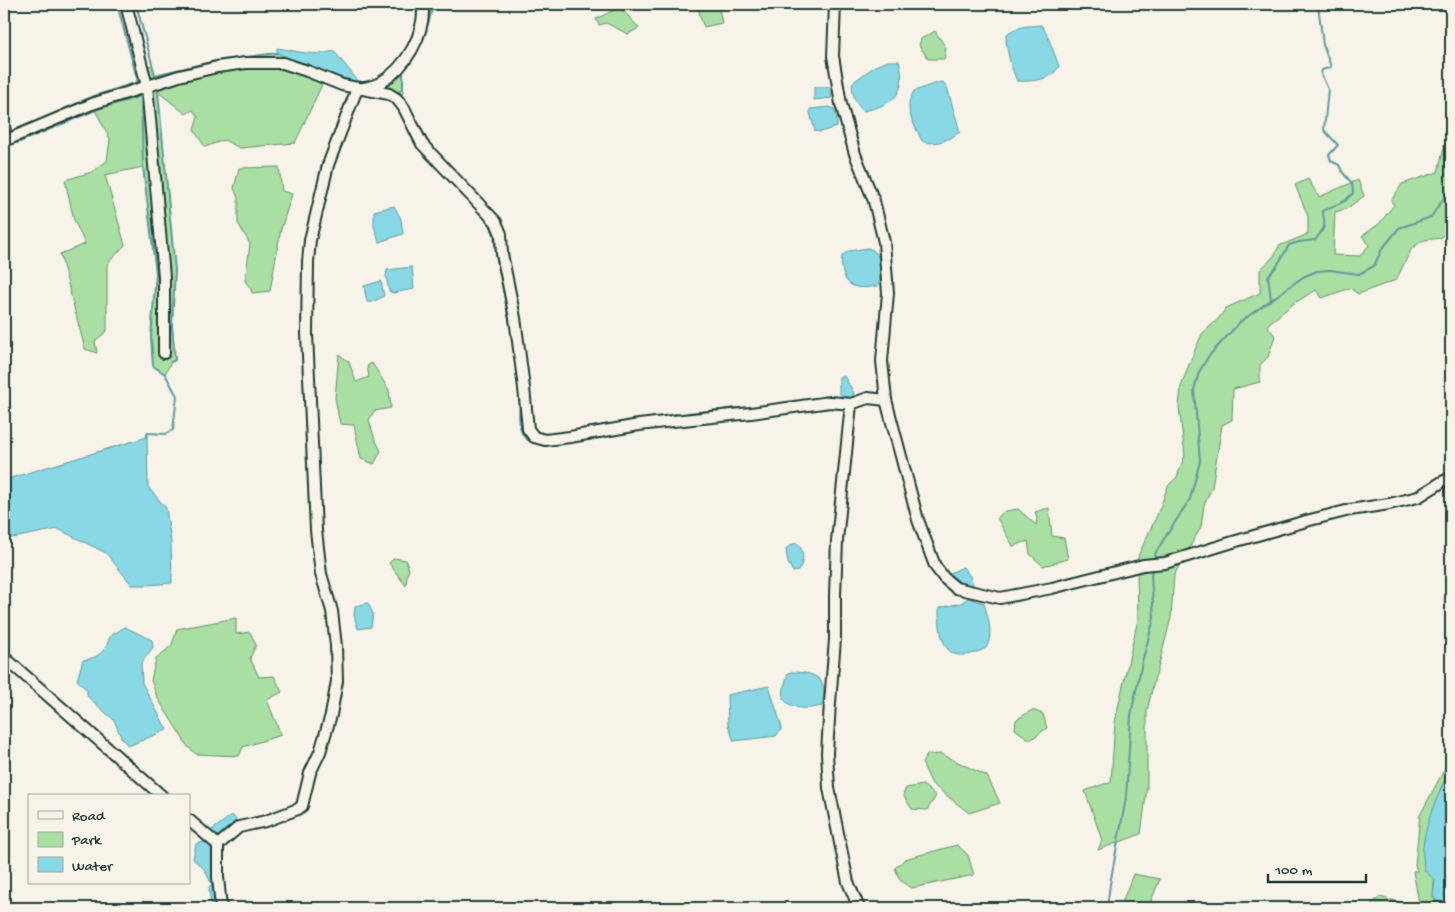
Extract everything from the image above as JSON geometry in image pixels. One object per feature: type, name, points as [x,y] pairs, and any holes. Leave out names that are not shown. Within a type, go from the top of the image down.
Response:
[{"type":"street","points":[[126,4],[147,86],[164,277],[164,353]]},
{"type":"street","points":[[218,845],[239,827],[266,820],[302,806],[310,773],[320,752],[331,715],[337,681],[336,646],[332,611],[321,574],[316,530],[307,334],[310,240],[328,165],[355,94],[358,89],[370,87],[384,80],[399,68],[412,52],[420,27],[423,4]]},
{"type":"street","points":[[835,4],[833,56],[841,104],[855,154],[874,200],[884,242],[888,293],[882,361],[886,400],[918,520],[936,566],[944,578],[956,588],[1000,598],[1052,588],[1143,565],[1165,563],[1310,520],[1418,497],[1451,478]]},
{"type":"street","points":[[4,141],[92,104],[147,86],[216,67],[246,63],[283,63],[342,85],[389,94],[397,99],[404,108],[422,144],[496,222],[501,234],[502,254],[515,318],[528,429],[534,437],[545,440],[639,425],[830,402],[851,404],[868,398],[886,400]]},
{"type":"street","points":[[851,404],[837,541],[835,639],[827,753],[829,788],[844,863],[848,882],[859,908]]},
{"type":"street","points":[[4,657],[160,794]]},
{"type":"street","points":[[190,821],[218,845],[218,877],[221,908]]},
{"type":"green space","points":[[718,4],[722,23],[704,27],[699,9]]},
{"type":"green space","points":[[620,7],[639,28],[628,34],[606,23],[599,25],[596,19]]},
{"type":"green space","points":[[935,31],[946,48],[944,59],[928,59],[919,45],[921,39]]},
{"type":"green space","points":[[277,53],[356,82],[358,89],[325,78],[295,143],[240,148],[224,140],[205,147],[194,130],[198,117],[193,110],[186,114],[158,92],[175,270],[172,325],[175,360],[171,362],[165,374],[153,366],[151,337],[156,273],[143,167],[105,175],[125,245],[107,264],[107,331],[95,341],[97,353],[85,349],[60,254],[85,244],[74,220],[65,180],[92,172],[107,161],[110,139],[92,104],[139,88],[135,71],[152,65],[155,75],[215,61]]},
{"type":"green space","points":[[399,68],[403,72],[403,93],[397,99],[383,93],[358,89],[380,82]]},
{"type":"green space","points":[[1451,122],[1451,223],[1441,238],[1424,240],[1412,248],[1396,280],[1358,294],[1350,288],[1322,298],[1316,290],[1293,304],[1267,325],[1275,336],[1268,357],[1260,365],[1260,382],[1233,389],[1232,420],[1222,425],[1212,487],[1204,505],[1201,527],[1174,575],[1171,618],[1147,711],[1147,788],[1141,834],[1098,850],[1102,840],[1085,791],[1111,783],[1115,721],[1138,619],[1137,567],[1139,554],[1168,486],[1177,477],[1185,455],[1179,407],[1181,387],[1202,334],[1219,318],[1226,308],[1260,293],[1260,270],[1274,256],[1279,246],[1308,234],[1308,216],[1295,185],[1308,179],[1319,197],[1358,180],[1364,196],[1346,209],[1335,212],[1333,255],[1360,256],[1369,245],[1362,236],[1379,224],[1394,205],[1391,201],[1402,184],[1438,172]]},
{"type":"green space","points":[[279,167],[282,191],[292,194],[281,229],[270,291],[252,293],[245,281],[250,244],[238,223],[238,198],[234,188],[239,168]]},
{"type":"green space","points":[[339,354],[349,362],[356,382],[369,377],[367,366],[372,363],[389,390],[391,408],[374,411],[369,420],[381,451],[374,464],[361,459],[354,425],[340,424],[335,398]]},
{"type":"green space","points":[[1049,508],[1052,536],[1064,538],[1068,559],[1043,566],[1030,554],[1028,541],[1013,546],[997,518],[1005,511],[1018,509],[1036,525],[1037,518],[1035,512]]},
{"type":"green space","points":[[394,558],[406,560],[409,570],[406,586],[389,563]]},
{"type":"green space","points":[[236,618],[236,634],[250,632],[256,645],[250,658],[259,677],[274,676],[282,692],[267,700],[281,735],[243,747],[239,756],[196,754],[188,747],[157,697],[151,680],[156,659],[172,645],[177,629]]},
{"type":"green space","points":[[1032,710],[1043,714],[1047,728],[1030,740],[1015,729],[1016,720]]},
{"type":"green space","points":[[941,754],[987,776],[1000,803],[969,813],[932,784],[922,763],[927,755]]},
{"type":"green space","points":[[1451,757],[1451,767],[1440,790],[1433,897],[1442,908],[1422,908],[1419,903],[1413,871],[1417,871],[1415,865],[1420,815]]},
{"type":"green space","points":[[923,785],[936,796],[927,810],[912,809],[903,795],[906,788]]},
{"type":"green space","points":[[1451,837],[1451,889],[1445,872]]},
{"type":"green space","points":[[957,845],[968,855],[974,875],[912,888],[900,880],[895,868],[905,859]]},
{"type":"green space","points":[[1133,874],[1160,879],[1148,908],[1120,908]]},
{"type":"green space","points":[[1380,897],[1407,904],[1407,908],[1371,908],[1370,905]]},
{"type":"green space","points":[[972,901],[985,908],[930,908]]},
{"type":"water","points":[[1041,25],[1046,32],[1059,66],[1056,71],[1047,77],[1029,81],[1017,81],[1009,59],[1006,35],[1018,28]]},
{"type":"water","points":[[277,48],[312,53],[334,51],[358,81],[356,82],[316,69],[277,53]]},
{"type":"water","points":[[888,61],[899,61],[901,82],[896,96],[883,105],[863,111],[855,98],[852,83],[875,66]]},
{"type":"water","points":[[943,82],[947,87],[960,132],[942,141],[932,143],[922,141],[910,116],[909,104],[911,98],[914,91]]},
{"type":"water","points":[[814,87],[830,87],[832,98],[814,100]]},
{"type":"water","points":[[830,107],[834,109],[837,127],[820,132],[815,131],[810,109]]},
{"type":"water","points":[[394,206],[401,219],[403,234],[379,242],[374,226],[374,211]]},
{"type":"water","points":[[868,248],[877,254],[881,264],[878,286],[862,288],[853,286],[846,280],[843,272],[842,256],[848,251]]},
{"type":"water","points":[[412,267],[414,289],[393,293],[389,291],[386,276],[387,270]]},
{"type":"water","points":[[381,281],[384,296],[373,302],[367,302],[364,286]]},
{"type":"water","points":[[844,376],[854,393],[852,399],[846,399],[839,393],[839,377]]},
{"type":"water","points":[[147,437],[148,487],[166,508],[171,542],[172,583],[132,585],[106,553],[58,529],[13,538],[4,533],[4,480]]},
{"type":"water","points":[[797,543],[801,549],[802,560],[798,571],[793,572],[788,563],[786,549],[790,545]]},
{"type":"water","points":[[963,567],[970,576],[974,587],[957,581],[950,573]]},
{"type":"water","points":[[968,598],[984,603],[990,626],[990,637],[986,648],[970,654],[959,655],[948,649],[944,643],[940,629],[939,608],[961,603]]},
{"type":"water","points":[[368,603],[373,614],[371,627],[358,629],[354,615],[355,606]]},
{"type":"water","points":[[125,627],[152,640],[153,647],[141,664],[142,683],[167,730],[128,746],[121,737],[114,720],[87,696],[87,690],[77,680],[83,660],[93,658],[101,653],[110,636]]},
{"type":"water","points":[[788,673],[810,674],[821,681],[824,690],[822,706],[801,708],[792,706],[783,699]]},
{"type":"water","points":[[769,686],[782,728],[776,736],[734,741],[728,725],[727,695]]},
{"type":"water","points":[[1451,767],[1451,837],[1445,872],[1451,889],[1451,908],[1442,908],[1433,896],[1435,880],[1424,870],[1423,849],[1430,816]]},
{"type":"water","points":[[232,815],[239,823],[218,839],[210,835],[212,830]]},
{"type":"water","points":[[208,841],[215,847],[219,908],[211,908],[209,887],[213,883],[211,883],[205,870],[193,859],[196,844]]},
{"type":"waterway","points":[[4,107],[12,132],[94,96],[138,82],[117,4]]},
{"type":"waterway","points":[[136,4],[155,75],[215,61],[277,53]]},
{"type":"waterway","points":[[399,92],[403,88],[403,72],[416,55],[429,21],[433,4]]},
{"type":"waterway","points":[[1271,299],[1268,276],[1277,266],[1289,245],[1315,240],[1324,227],[1322,211],[1345,201],[1353,193],[1352,183],[1339,165],[1331,161],[1329,155],[1338,145],[1324,130],[1328,89],[1321,74],[1322,70],[1331,67],[1323,45],[1318,4]]},
{"type":"waterway","points":[[358,81],[366,83]]},
{"type":"waterway","points":[[158,92],[175,270],[172,325],[175,360],[171,362]]},
{"type":"waterway","points":[[17,143],[98,109],[141,96],[143,166],[156,273],[151,337],[153,366],[165,374],[177,396],[173,430],[166,434],[147,433],[147,437]]},
{"type":"waterway","points":[[405,98],[428,142],[438,154]]},
{"type":"waterway","points":[[455,172],[467,184]]},
{"type":"waterway","points":[[450,182],[461,193]]},
{"type":"waterway","points":[[1154,559],[1155,554],[1190,499],[1200,461],[1194,390],[1199,372],[1208,357],[1240,322],[1303,277],[1317,271],[1330,270],[1359,274],[1374,266],[1382,249],[1399,228],[1431,217],[1451,187]]},
{"type":"waterway","points":[[486,204],[501,220],[505,232]]},
{"type":"waterway","points":[[483,216],[490,224],[494,235],[496,255],[511,329]]},
{"type":"waterway","points":[[520,396],[519,417],[521,431],[528,440],[535,442]]},
{"type":"waterway","points":[[839,398],[843,396]]},
{"type":"waterway","points":[[725,409],[758,407]]},
{"type":"waterway","points":[[774,415],[828,408]]},
{"type":"waterway","points":[[688,413],[718,410]]},
{"type":"waterway","points":[[629,422],[676,414]]},
{"type":"waterway","points":[[533,425],[538,433],[548,435]]},
{"type":"waterway","points":[[1283,523],[1298,518]]},
{"type":"waterway","points":[[1107,908],[1126,798],[1131,715],[1142,662],[1154,618],[1152,569]]}]
